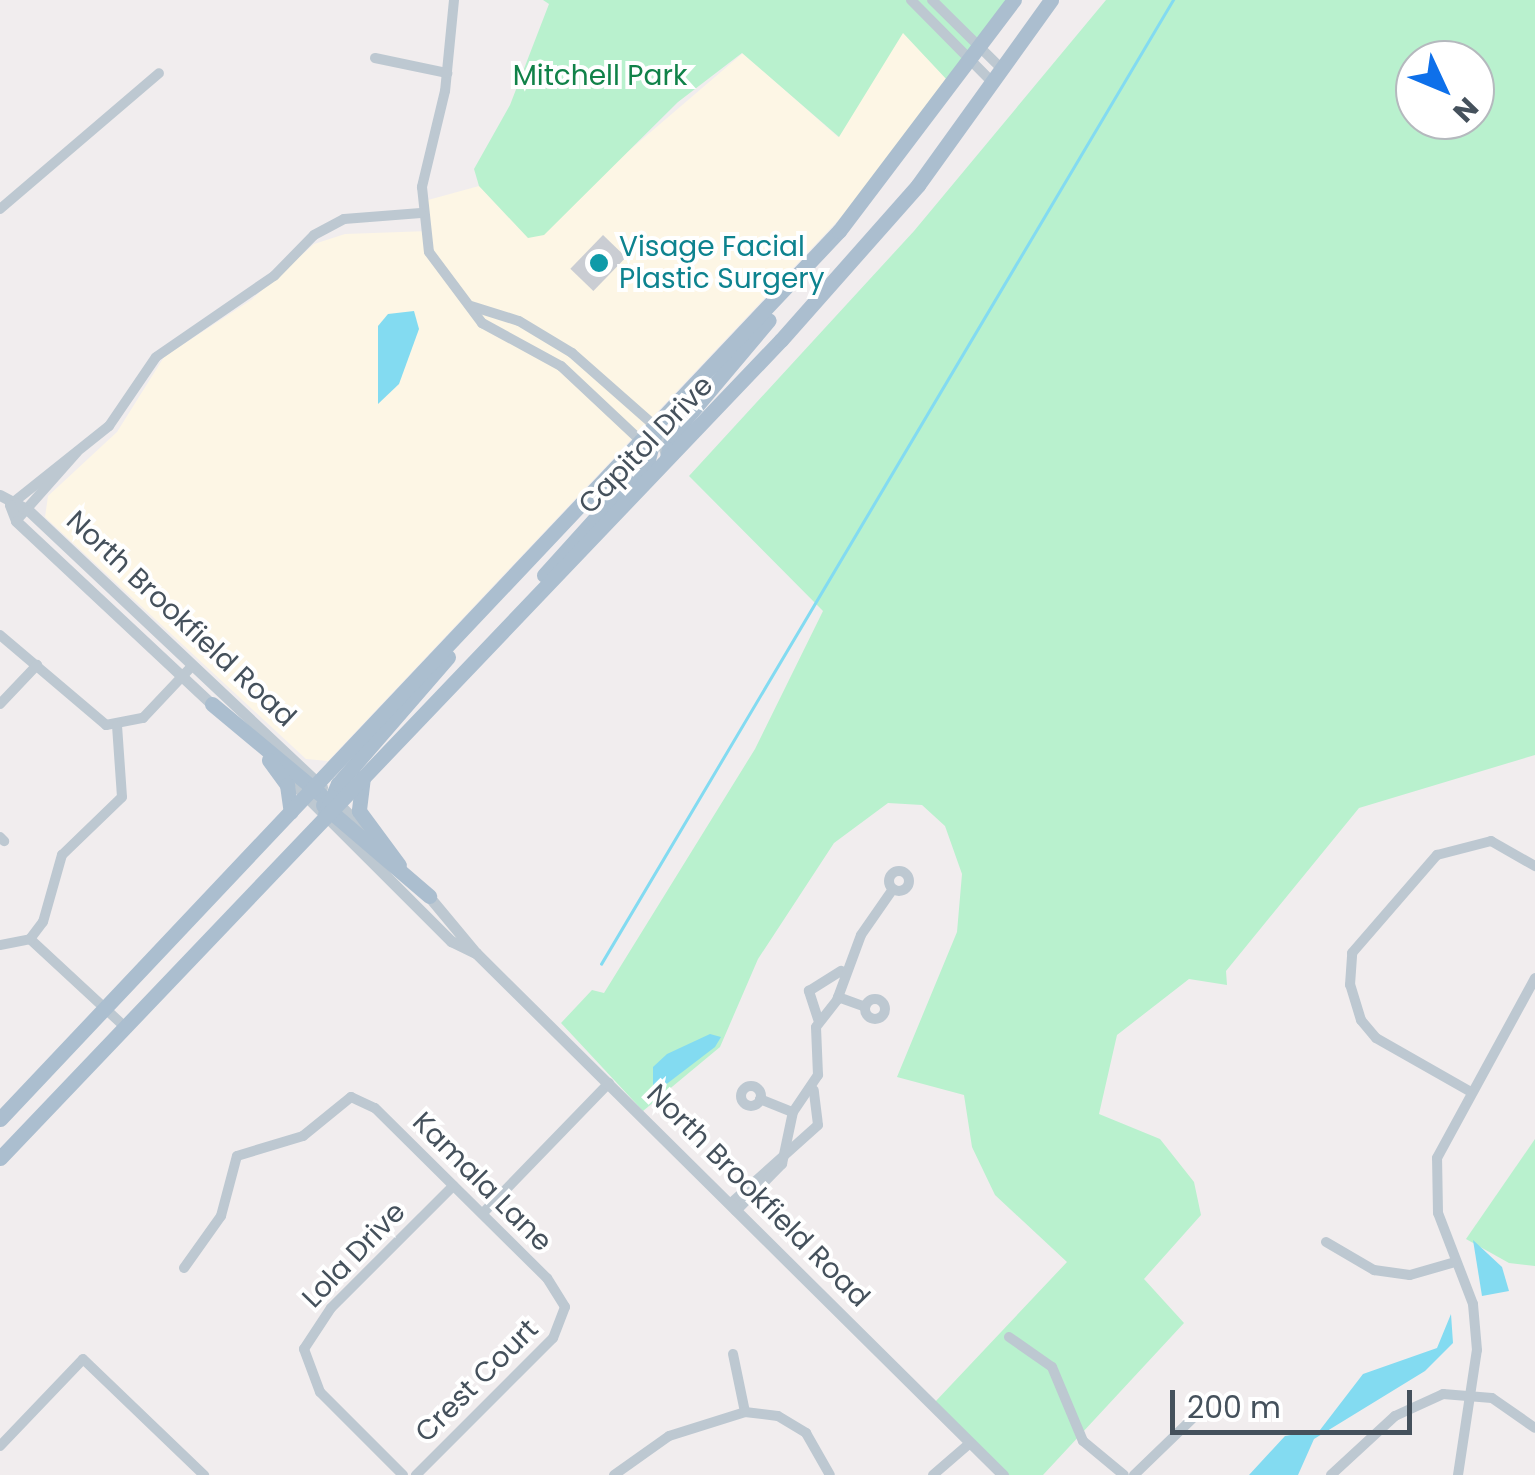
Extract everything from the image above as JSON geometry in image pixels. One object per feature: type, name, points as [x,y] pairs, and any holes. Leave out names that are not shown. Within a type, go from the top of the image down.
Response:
[{"type":"main road","name":"Capitol Drive","points":[[654,451],[656,426],[798,275],[976,56],[1014,0]]},
{"type":"main road","name":"Capitol Drive","points":[[324,800],[396,725],[473,620],[879,232],[999,78],[1051,0]]},
{"type":"main road","points":[[0,1118],[290,812],[324,800],[363,776],[490,646],[672,434],[798,275]]},
{"type":"main road","points":[[212,704],[429,896]]},
{"type":"main road","points":[[269,760],[287,785],[290,812]]},
{"type":"main road","points":[[363,776],[359,811],[401,868]]},
{"type":"main road","points":[[0,1158],[247,899],[324,800]]},
{"type":"street","points":[[454,0],[446,72],[421,213],[436,266],[472,306],[482,324],[560,366],[654,451]]},
{"type":"street","points":[[912,0],[999,78]]},
{"type":"street","points":[[932,0],[976,56]]},
{"type":"street","points":[[375,58],[446,72]]},
{"type":"street","points":[[0,209],[160,73]]},
{"type":"street","points":[[10,504],[110,426],[156,356],[274,276],[314,234],[344,219],[421,213]]},
{"type":"street","points":[[472,306],[532,327],[572,353],[656,426],[654,451]]},
{"type":"street","points":[[560,366],[572,353]]},
{"type":"street","points":[[16,521],[77,452]]},
{"type":"street","name":"North Brookfield Road","points":[[0,495],[10,504],[28,510],[192,666],[324,800],[451,940],[476,953]]},
{"type":"street","name":"North Brookfield Road","points":[[10,504],[16,521],[269,760],[324,800],[401,868],[476,953],[1003,1475]]},
{"type":"street","points":[[0,635],[96,719],[118,726],[143,718],[192,666]]},
{"type":"street","points":[[0,704],[37,665]]},
{"type":"street","points":[[0,946],[30,939],[44,922],[62,855],[122,797],[118,726]]},
{"type":"street","points":[[1471,1092],[1376,1038],[1354,1004],[1349,970],[1362,937],[1437,855],[1492,841],[1535,866]]},
{"type":"street","points":[[818,1022],[838,997],[841,972],[893,889]]},
{"type":"street","points":[[30,939],[125,1027]]},
{"type":"street","points":[[733,1208],[791,1146],[818,1126],[814,1090],[818,1022],[809,991],[841,972]]},
{"type":"street","points":[[1458,1475],[1473,1394],[1474,1304],[1455,1262],[1434,1183],[1437,1158],[1535,978]]},
{"type":"street","points":[[838,997],[865,1007]]},
{"type":"street","points":[[483,1213],[609,1083]]},
{"type":"street","points":[[791,1146],[793,1112],[814,1090]]},
{"type":"street","name":"Kamala Lane","points":[[184,1268],[221,1216],[230,1162],[303,1136],[351,1097],[376,1108],[483,1213],[559,1292],[566,1315]]},
{"type":"street","points":[[760,1099],[793,1112]]},
{"type":"street","name":"Lola Drive","points":[[403,1475],[320,1392],[304,1365],[304,1349],[322,1319],[454,1186]]},
{"type":"street","points":[[1326,1242],[1374,1270],[1410,1275],[1455,1262]]},
{"type":"street","name":"Crest Court","points":[[416,1475],[566,1315]]},
{"type":"street","points":[[1009,1336],[1052,1367],[1082,1440],[1124,1475]]},
{"type":"street","points":[[733,1354],[744,1412]]},
{"type":"street","points":[[0,1446],[77,1361],[100,1372],[204,1475]]},
{"type":"street","points":[[1331,1475],[1411,1406],[1473,1394],[1512,1408],[1535,1428]]},
{"type":"street","points":[[614,1475],[670,1436],[744,1412],[778,1416],[806,1433],[830,1475]]},
{"type":"street","points":[[1134,1475],[1192,1419]]},
{"type":"street","points":[[934,1475],[970,1443]]},
{"type":"shaded area","points":[[903,32],[949,82],[862,195],[328,761],[306,759],[45,517],[48,496],[117,432],[164,357],[251,300],[314,244],[345,234],[429,231],[428,200],[479,186],[528,237],[743,53],[838,137]]},
{"type":"green space","name":"Mitchell Park","points":[[543,0],[1006,0],[949,82],[903,33],[839,137],[742,53],[678,102],[544,235],[528,238],[479,186],[474,169],[510,105],[549,4]]},
{"type":"green space","points":[[1106,0],[1535,0],[1535,755],[1359,808],[1226,971],[1227,985],[1189,979],[1117,1035],[1099,1114],[1160,1139],[1194,1182],[1201,1215],[1144,1279],[1184,1323],[1043,1475],[1009,1475],[935,1402],[1067,1262],[995,1195],[972,1147],[964,1095],[897,1077],[957,932],[962,874],[945,826],[922,805],[888,803],[834,843],[758,959],[720,1047],[643,1111],[561,1023],[592,990],[604,993],[755,749],[823,611],[689,476],[914,231]]},
{"type":"green space","points":[[1535,1139],[1535,1266],[1509,1263],[1466,1239]]},
{"type":"water","points":[[414,311],[419,329],[399,384],[378,404],[378,326],[388,314]]},
{"type":"water","points":[[710,1034],[721,1037],[715,1047],[660,1089],[653,1085],[653,1067],[667,1054]]},
{"type":"water","points":[[1473,1240],[1502,1267],[1509,1291],[1482,1296]]},
{"type":"water","points":[[1451,1314],[1453,1343],[1425,1371],[1314,1439],[1298,1475],[1249,1475],[1285,1436],[1320,1430],[1363,1374],[1437,1348]]},
{"type":"building","name":"Visage Facial Plastic Surgery","points":[[603,235],[626,257],[593,291],[570,269]]},
{"type":"waterway","points":[[601,964],[1173,0]]},
{"type":"place","name":"Visage Facial Plastic Surgery","points":[[599,263]]}]
